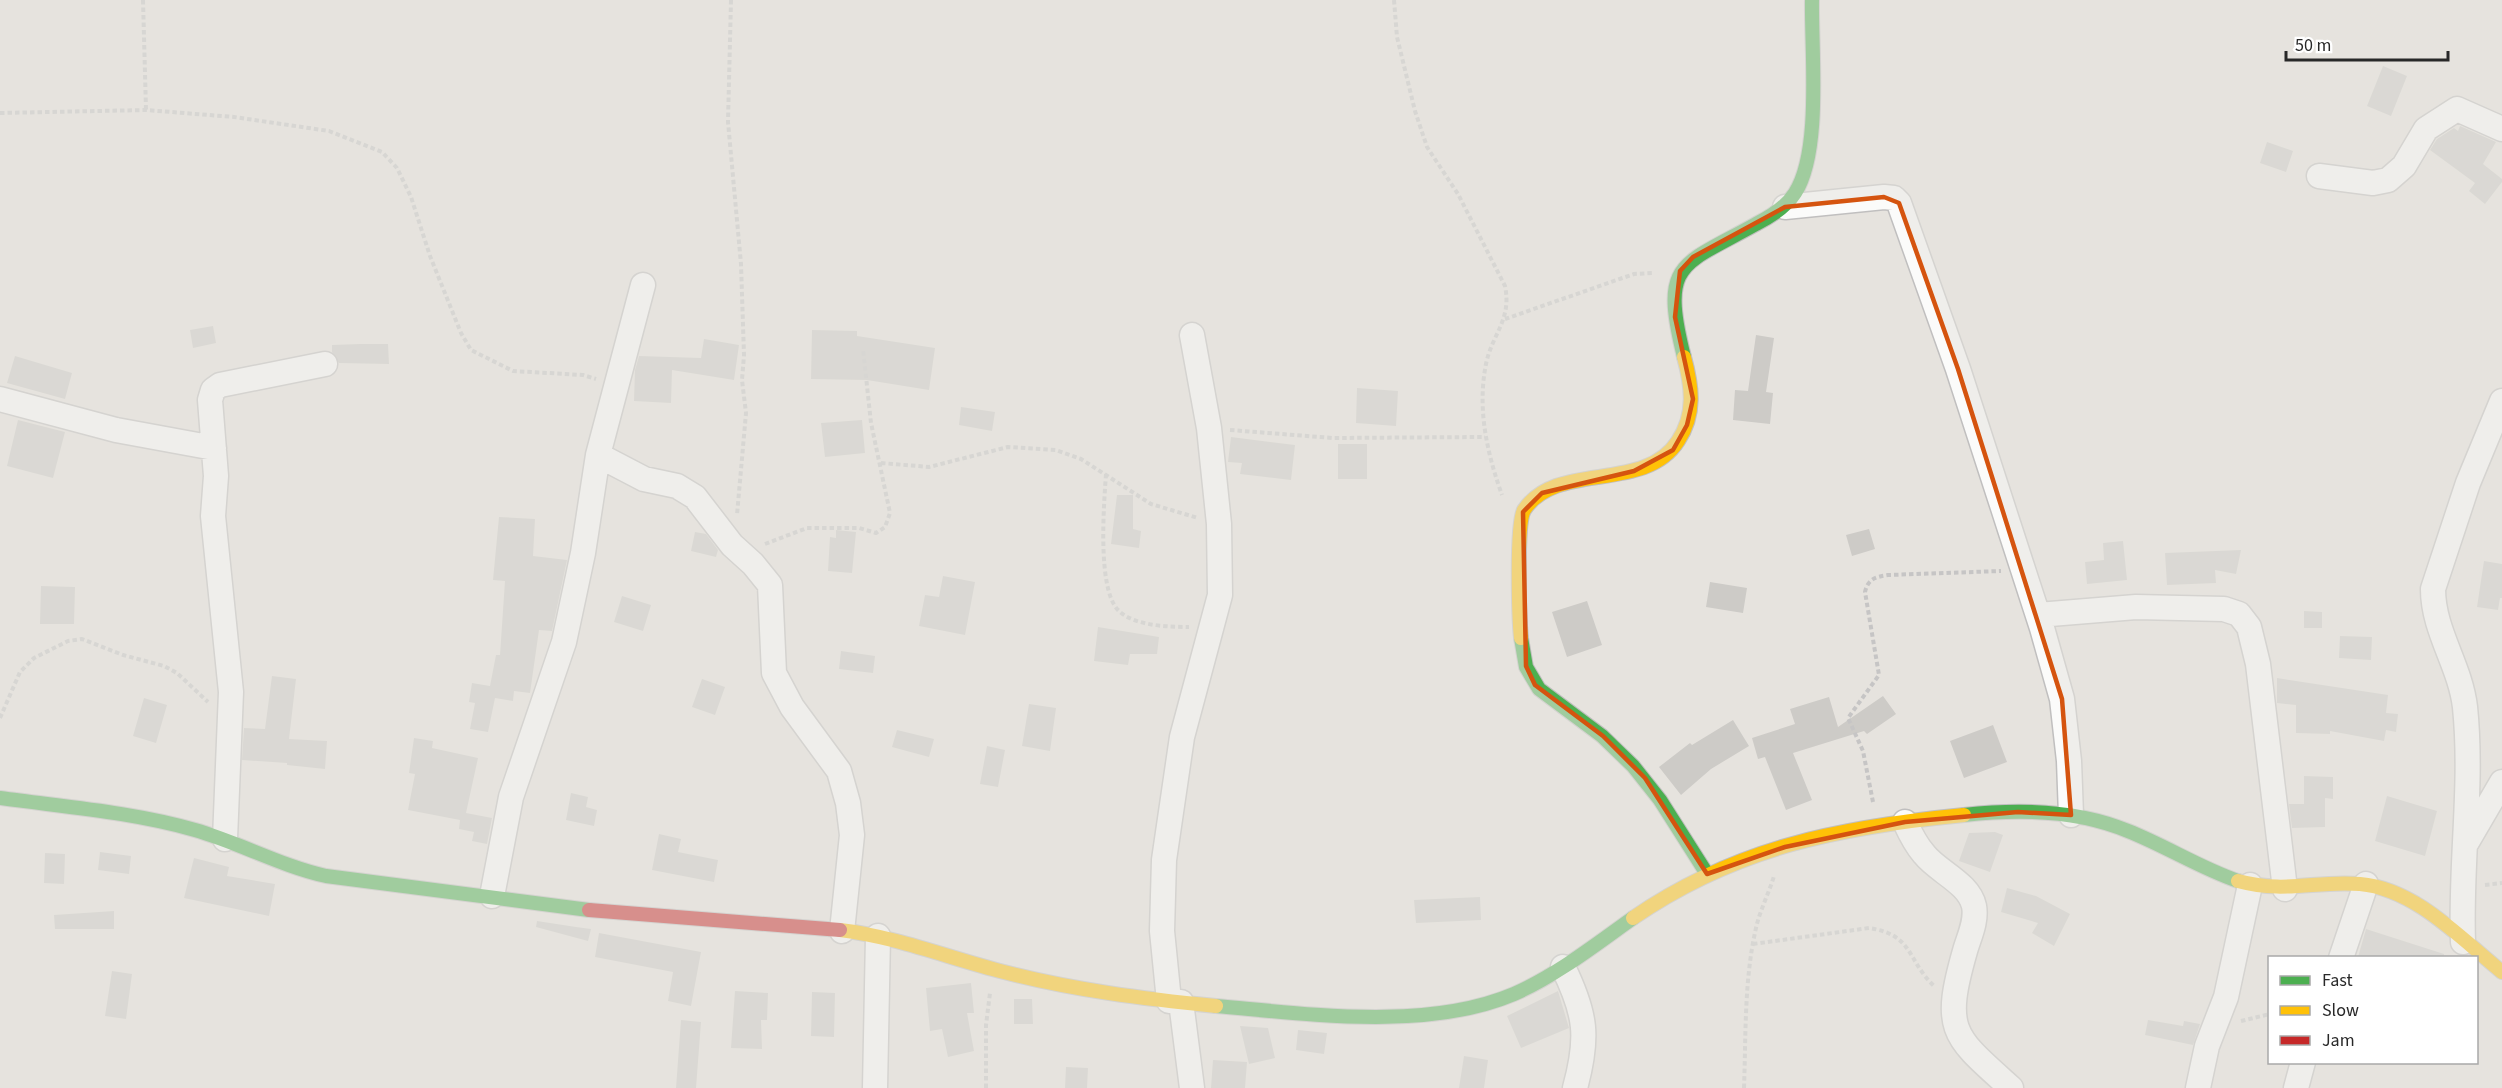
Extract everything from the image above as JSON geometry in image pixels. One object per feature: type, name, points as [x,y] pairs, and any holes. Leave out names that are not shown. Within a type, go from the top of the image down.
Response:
[{"type":"street","points":[[1707,874],[1645,778],[1603,736],[1535,685],[1526,666],[1522,641],[1521,537],[1523,512],[1531,499],[1580,481],[1634,471],[1658,461],[1673,450],[1687,425],[1693,399],[1675,317],[1676,282],[1680,271],[1694,257],[1759,225],[1785,207],[1802,177],[1811,99],[1812,0]]},
{"type":"street","points":[[2319,176],[2373,183],[2388,180],[2404,166],[2426,129],[2457,109],[2502,129]]},
{"type":"street","points":[[1785,207],[1884,197],[1894,198],[1899,203],[1958,369],[2038,615],[2062,699],[2069,761],[2071,815]]},
{"type":"street","points":[[492,896],[511,797],[564,642],[584,553],[598,455],[643,285]]},
{"type":"street","points":[[1192,335],[1209,428],[1219,524],[1220,595],[1214,627],[1182,737],[1166,849],[1162,931],[1192,1088]]},
{"type":"street","points":[[225,839],[225,788],[232,726],[231,692],[213,516],[216,476],[210,400],[213,390],[220,385],[325,364]]},
{"type":"street","points":[[0,399],[116,430],[214,448]]},
{"type":"street","points":[[2463,942],[2461,900],[2465,846],[2465,714],[2463,692],[2433,606],[2433,589],[2468,483],[2502,401]]},
{"type":"street","points":[[598,455],[644,479],[677,486],[695,497],[770,585],[774,673],[792,707],[838,771],[848,803],[852,835],[842,931]]},
{"type":"street","points":[[2038,615],[2136,607],[2224,609],[2239,614],[2249,627],[2258,664],[2285,889]]},
{"type":"street","points":[[2465,846],[2502,782]]},
{"type":"street","points":[[0,798],[142,817],[225,839],[314,873],[391,886],[492,896],[663,918],[842,931],[878,936],[994,969],[1081,989],[1175,1001],[1375,1016],[1436,1015],[1483,1007],[1513,996],[1563,967],[1678,889],[1728,864],[1785,847],[1878,825],[2018,812],[2071,815],[2107,823],[2150,838],[2228,877],[2250,885],[2285,889],[2366,884],[2386,889],[2408,900],[2502,972]]},
{"type":"street","points":[[1905,822],[1924,854],[1964,889],[1975,909],[1954,1006],[1954,1026],[1960,1038],[1977,1059],[2011,1088]]},
{"type":"street","points":[[2341,956],[2366,884]]},
{"type":"street","points":[[2198,1088],[2207,1046],[2226,997],[2250,885]]},
{"type":"street","points":[[875,1088],[878,936]]},
{"type":"street","points":[[1563,967],[1581,1012],[1585,1032],[1584,1056],[1575,1088]]},
{"type":"street","points":[[2296,1088],[2302,1064]]},
{"type":"path","points":[[143,0],[146,110]]},
{"type":"path","points":[[731,0],[728,122],[741,264],[744,355],[742,380],[746,413],[737,549],[807,528],[859,528],[876,533],[885,526],[890,513],[871,423],[863,349]]},
{"type":"path","points":[[1394,0],[1397,37],[1427,147],[1458,194],[1500,272],[1508,302],[1505,319],[1486,363],[1483,396],[1485,437],[1490,461],[1504,502]]},
{"type":"path","points":[[0,113],[146,110],[234,117],[329,131],[382,152],[397,168],[411,197],[430,256],[461,333],[471,350],[513,371],[583,375],[616,385]]},
{"type":"path","points":[[1505,319],[1634,274],[1680,271]]},
{"type":"path","points":[[1209,428],[1332,438],[1485,437]]},
{"type":"path","points":[[881,463],[929,467],[950,464],[979,453],[1008,447],[1056,450],[1081,459],[1151,504],[1219,524]]},
{"type":"path","points":[[1106,474],[1102,535],[1110,599],[1126,616],[1144,622],[1173,627],[1214,627]]},
{"type":"path","points":[[1878,825],[1863,751],[1848,718],[1867,688],[1879,675],[1865,592],[1869,581],[1888,575],[2023,570]]},
{"type":"path","points":[[0,718],[20,672],[34,658],[68,641],[82,639],[108,647],[123,656],[164,666],[189,683],[232,726]]},
{"type":"path","points":[[1744,1088],[1747,988],[1756,926],[1785,847]]},
{"type":"path","points":[[1753,944],[1869,928],[1885,930],[1905,943],[1930,983],[1954,1006]]},
{"type":"path","points":[[986,1088],[986,1025],[994,969]]},
{"type":"highlighted area","points":[[1884,197],[1899,203],[1958,369],[2062,699],[2071,815],[2018,812],[1905,822],[1785,847],[1707,874],[1645,778],[1603,736],[1535,685],[1526,666],[1523,512],[1542,493],[1634,471],[1673,450],[1687,425],[1693,399],[1675,317],[1680,271],[1693,257],[1785,207]]},
{"type":"building","points":[[2383,66],[2407,76],[2391,116],[2367,106]]},
{"type":"building","points":[[2460,126],[2496,142],[2483,164],[2502,179],[2502,182],[2485,204],[2469,191],[2475,183],[2430,150],[2437,139],[2454,128],[2458,131]]},
{"type":"building","points":[[2267,142],[2293,151],[2286,172],[2260,163]]},
{"type":"building","points":[[213,326],[216,343],[193,348],[190,330]]},
{"type":"building","points":[[812,330],[857,331],[857,336],[935,348],[929,390],[867,380],[811,379]]},
{"type":"building","points":[[1756,335],[1774,338],[1766,392],[1773,393],[1770,424],[1733,420],[1735,390],[1748,391]]},
{"type":"building","points":[[704,339],[739,345],[734,380],[672,370],[671,403],[634,401],[635,370],[639,356],[701,358]]},
{"type":"building","points":[[388,344],[389,364],[339,363],[332,352],[332,345]]},
{"type":"building","points":[[15,356],[72,373],[65,399],[7,383]]},
{"type":"building","points":[[1357,388],[1398,391],[1396,426],[1356,423]]},
{"type":"building","points":[[961,407],[995,412],[992,431],[959,425]]},
{"type":"building","points":[[18,420],[65,432],[53,478],[7,466]]},
{"type":"building","points":[[862,420],[865,453],[825,457],[821,423]]},
{"type":"building","points":[[1231,437],[1295,445],[1291,480],[1240,474],[1242,463],[1228,462]]},
{"type":"building","points":[[1338,444],[1367,444],[1367,479],[1338,479]]},
{"type":"building","points":[[1117,495],[1133,495],[1133,529],[1141,531],[1139,548],[1111,544]]},
{"type":"building","points":[[499,517],[535,519],[533,556],[567,560],[552,631],[539,630],[530,693],[514,691],[513,701],[495,698],[488,732],[470,729],[475,703],[469,702],[472,683],[490,686],[496,655],[500,655],[505,581],[493,580]]},
{"type":"building","points":[[1869,529],[1875,549],[1852,556],[1846,535]]},
{"type":"building","points":[[836,530],[856,532],[852,573],[828,571],[830,537],[836,538]]},
{"type":"building","points":[[695,532],[706,534],[718,550],[716,557],[691,551]]},
{"type":"building","points":[[2123,541],[2127,580],[2087,584],[2085,562],[2104,560],[2103,543]]},
{"type":"building","points":[[2241,550],[2236,574],[2215,570],[2216,583],[2167,585],[2165,553]]},
{"type":"building","points":[[2484,561],[2502,564],[2502,598],[2500,598],[2498,610],[2477,607]]},
{"type":"building","points":[[943,576],[975,582],[965,635],[919,626],[925,595],[939,597]]},
{"type":"building","points":[[1710,582],[1747,588],[1743,613],[1706,607]]},
{"type":"building","points":[[41,586],[75,587],[74,624],[40,624]]},
{"type":"building","points":[[622,596],[651,605],[643,631],[614,622]]},
{"type":"building","points":[[1587,601],[1602,645],[1567,657],[1552,612]]},
{"type":"building","points":[[2304,611],[2322,612],[2322,628],[2304,628]]},
{"type":"building","points":[[1098,627],[1159,637],[1157,654],[1130,654],[1128,665],[1094,661]]},
{"type":"building","points":[[2340,636],[2372,637],[2371,660],[2339,658]]},
{"type":"building","points":[[841,651],[875,656],[873,673],[839,669]]},
{"type":"building","points":[[272,676],[296,679],[289,739],[327,741],[325,769],[287,765],[287,763],[242,760],[244,728],[265,729]]},
{"type":"building","points":[[2277,678],[2388,695],[2386,713],[2398,714],[2396,732],[2386,730],[2384,741],[2330,731],[2330,734],[2296,733],[2296,705],[2277,703]]},
{"type":"building","points":[[702,679],[725,687],[715,715],[692,707]]},
{"type":"building","points":[[1883,696],[1896,714],[1867,734],[1864,731],[1793,753],[1812,800],[1786,810],[1765,757],[1758,759],[1752,738],[1795,724],[1790,709],[1829,697],[1838,727]]},
{"type":"building","points":[[144,698],[167,705],[156,743],[133,736]]},
{"type":"building","points":[[1029,704],[1056,708],[1050,751],[1022,746]]},
{"type":"building","points":[[1733,720],[1749,746],[1711,769],[1681,795],[1659,767],[1690,743],[1692,745]]},
{"type":"building","points":[[1993,725],[2007,762],[1964,778],[1950,741]]},
{"type":"building","points":[[897,730],[934,739],[929,757],[892,747]]},
{"type":"building","points":[[414,738],[433,741],[432,748],[478,758],[466,813],[492,818],[487,844],[472,841],[474,832],[459,829],[460,820],[408,810],[415,774],[409,773]]},
{"type":"building","points":[[987,746],[1005,750],[998,787],[980,784]]},
{"type":"building","points":[[2304,776],[2333,777],[2333,799],[2325,798],[2325,827],[2292,828],[2289,804],[2304,804]]},
{"type":"building","points":[[571,793],[588,797],[586,807],[597,810],[594,826],[566,820]]},
{"type":"building","points":[[2387,796],[2437,811],[2425,856],[2375,841]]},
{"type":"building","points":[[1995,832],[2003,835],[1990,872],[1959,861],[1969,833]]},
{"type":"building","points":[[659,834],[681,839],[678,852],[718,860],[714,882],[652,870]]},
{"type":"building","points":[[100,852],[131,856],[129,874],[98,870]]},
{"type":"building","points":[[45,853],[65,854],[64,884],[44,883]]},
{"type":"building","points":[[194,858],[229,867],[227,876],[275,884],[269,916],[184,898]]},
{"type":"building","points":[[2007,888],[2036,896],[2070,914],[2054,946],[2032,933],[2038,923],[2001,912]]},
{"type":"building","points":[[1480,897],[1481,920],[1416,923],[1414,900]]},
{"type":"building","points":[[114,911],[114,929],[55,929],[54,915]]},
{"type":"building","points":[[537,921],[591,929],[588,941],[536,927]]},
{"type":"building","points":[[2366,929],[2444,954],[2444,956],[2358,956]]},
{"type":"building","points":[[599,933],[701,952],[691,1006],[668,1001],[673,972],[595,957]]},
{"type":"building","points":[[112,971],[132,974],[126,1019],[105,1016]]},
{"type":"building","points":[[971,983],[974,1013],[967,1013],[974,1051],[948,1057],[942,1029],[930,1031],[926,988]]},
{"type":"building","points":[[735,991],[768,993],[767,1020],[761,1020],[762,1049],[731,1048]]},
{"type":"building","points":[[1558,991],[1569,1028],[1521,1048],[1507,1016]]},
{"type":"building","points":[[812,992],[835,993],[834,1037],[811,1036]]},
{"type":"building","points":[[1014,999],[1032,999],[1033,1024],[1014,1024]]},
{"type":"building","points":[[681,1020],[701,1022],[696,1088],[676,1088]]},
{"type":"building","points":[[2148,1020],[2183,1026],[2184,1021],[2200,1024],[2193,1045],[2145,1035]]},
{"type":"building","points":[[1240,1026],[1268,1028],[1275,1058],[1249,1064]]},
{"type":"building","points":[[1298,1030],[1327,1033],[1324,1054],[1296,1050]]},
{"type":"building","points":[[1464,1056],[1488,1060],[1484,1088],[1459,1088]]},
{"type":"building","points":[[1213,1060],[1247,1062],[1245,1088],[1211,1088]]},
{"type":"building","points":[[1066,1067],[1088,1068],[1087,1088],[1065,1088]]},
{"type":"traffic: fast","points":[[1684,357],[1675,302],[1676,284],[1683,270],[1694,259],[1777,211],[1795,193],[1803,175],[1812,127],[1812,0]]},
{"type":"traffic: fast","points":[[1521,638],[1526,667],[1539,689],[1602,736],[1633,766],[1660,800],[1707,874]]},
{"type":"traffic: fast","points":[[0,798],[98,811],[171,824],[212,835],[309,872],[326,876],[589,910]]},
{"type":"traffic: fast","points":[[1964,815],[2026,812],[2089,819],[2128,831],[2238,881]]},
{"type":"traffic: fast","points":[[1216,1006],[1367,1017],[1444,1013],[1480,1005],[1530,986],[1575,959],[1633,918]]},
{"type":"traffic: slow","points":[[1521,638],[1519,552],[1521,519],[1524,510],[1539,495],[1557,486],[1578,480],[1623,473],[1644,467],[1663,457],[1678,441],[1688,421],[1691,400],[1684,357]]},
{"type":"traffic: slow","points":[[1633,918],[1711,874],[1751,857],[1791,844],[1875,826],[1964,815]]},
{"type":"traffic: slow","points":[[2238,881],[2255,885],[2286,887],[2344,883],[2380,888],[2419,905],[2502,972]]},
{"type":"traffic: slow","points":[[840,930],[923,948],[1004,972],[1056,984],[1136,997],[1216,1006]]},
{"type":"traffic: jam","points":[[589,910],[840,930]]}]
